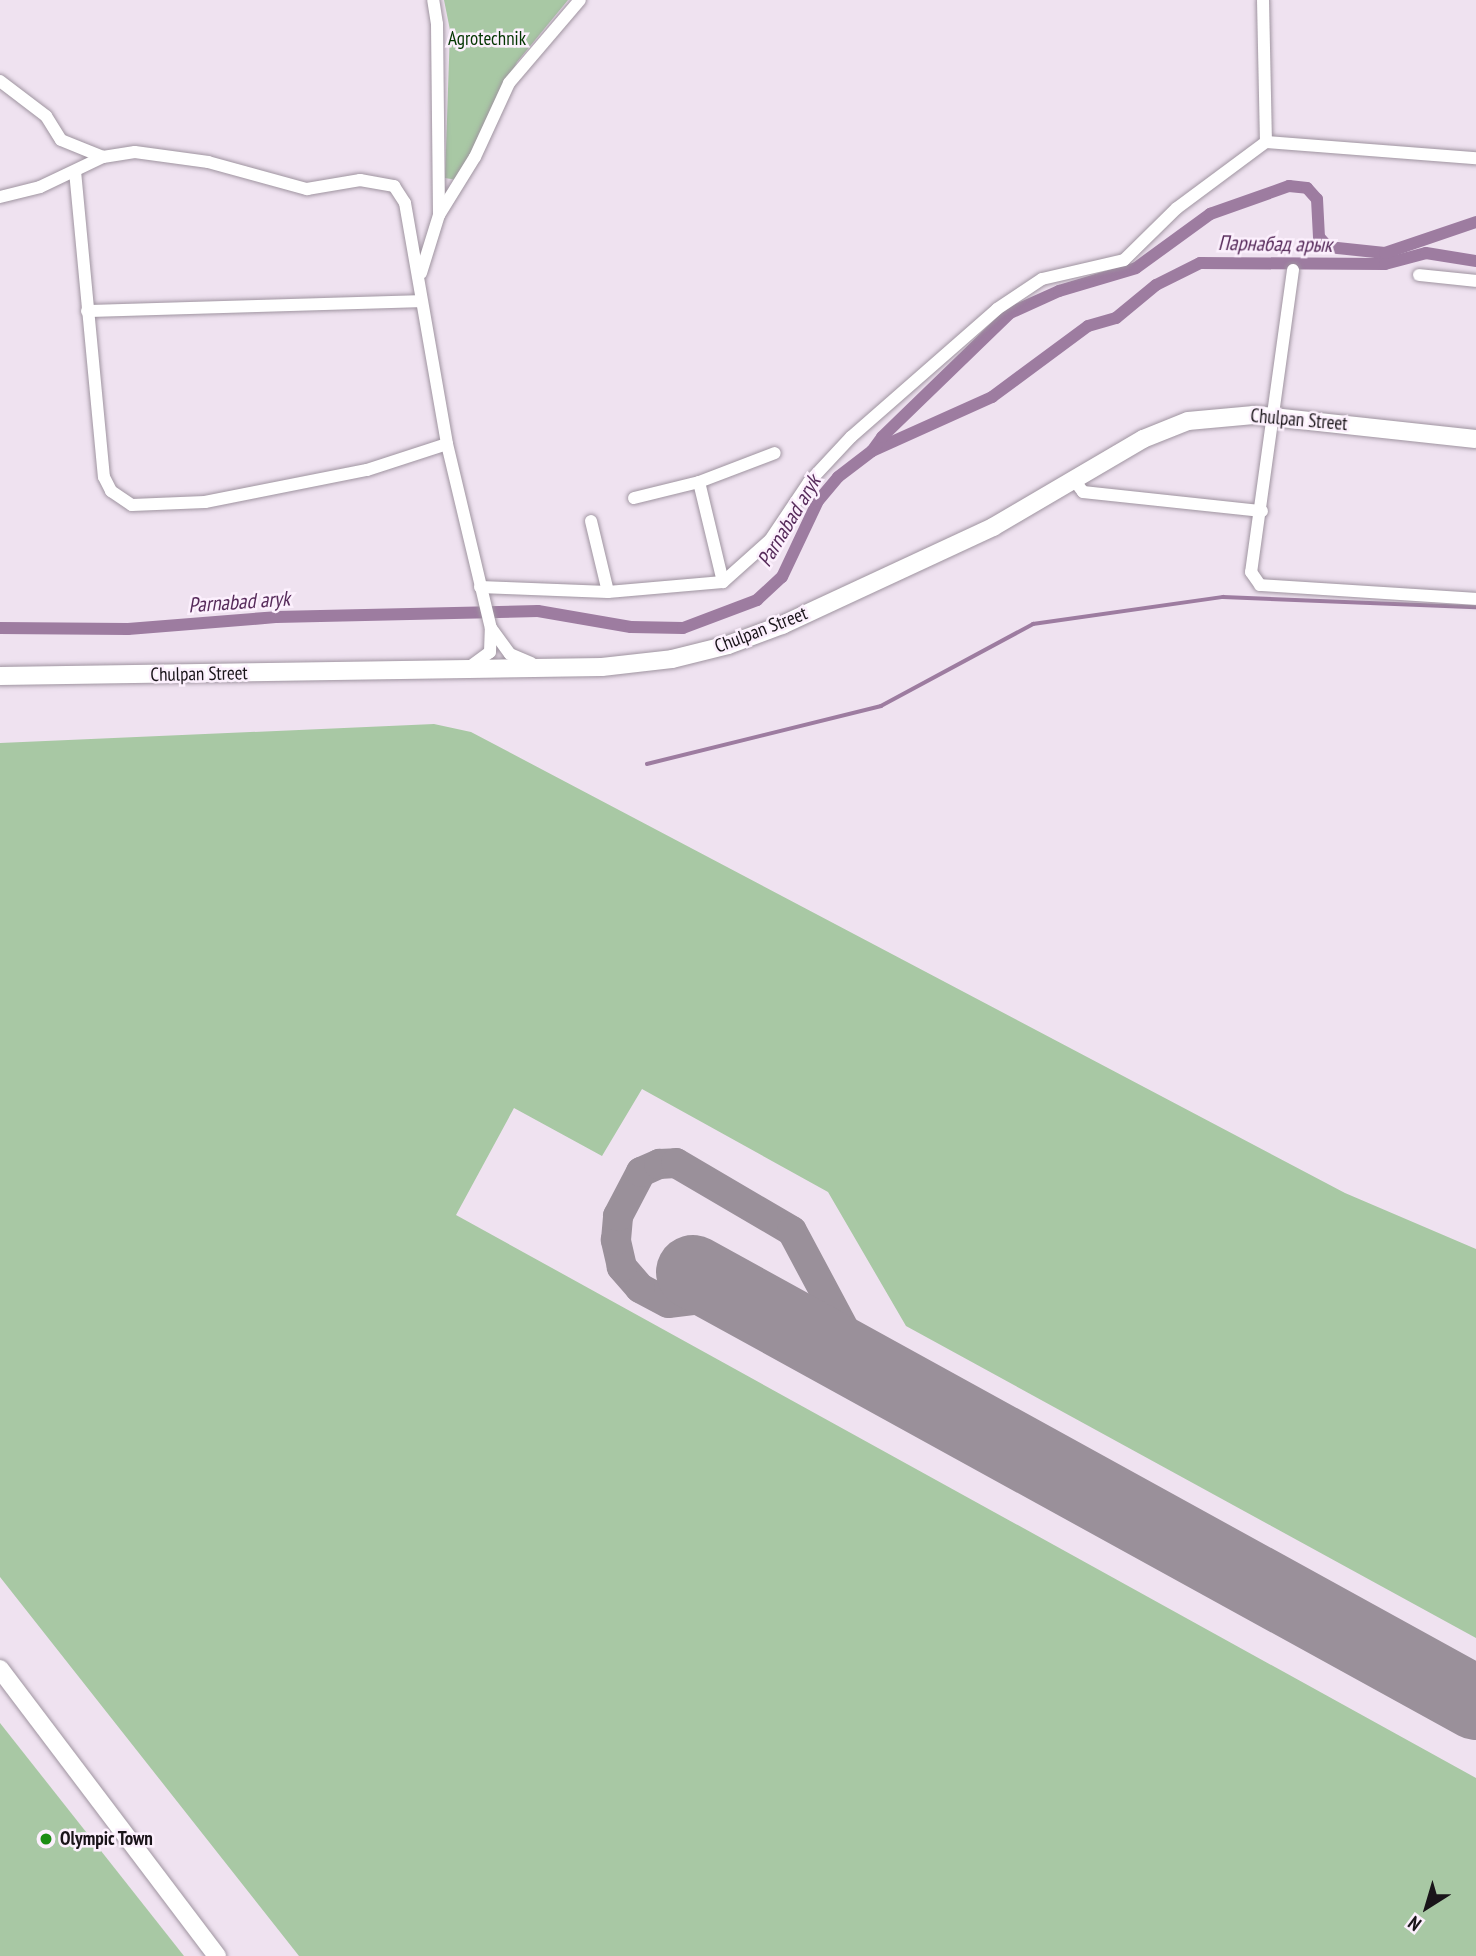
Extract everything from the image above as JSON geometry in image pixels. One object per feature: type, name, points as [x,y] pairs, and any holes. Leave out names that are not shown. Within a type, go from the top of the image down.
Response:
[{"type":"main road","name":"Chulpan Street","points":[[0,677],[552,668],[649,662],[739,641],[993,527],[1178,424],[1226,415],[1273,417],[1476,439]]},
{"type":"main road","points":[[0,1669],[216,1956]]},
{"type":"street","points":[[433,0],[437,23],[439,215]]},
{"type":"street","points":[[461,669],[478,664],[490,652],[491,628],[447,444],[419,301],[421,275],[439,215],[475,157],[509,83],[580,0]]},
{"type":"street","points":[[1264,0],[1266,142]]},
{"type":"street","points":[[0,81],[46,116],[61,141],[103,158]]},
{"type":"street","points":[[481,593],[608,592],[723,582],[770,540],[809,482],[850,436],[997,309],[1042,279],[1124,260],[1177,208],[1266,142],[1476,158]]},
{"type":"street","points":[[0,197],[40,187],[103,158],[135,152],[176,155],[307,189],[360,180],[394,186],[405,203],[421,275]]},
{"type":"street","points":[[75,171],[104,477],[111,491],[132,505],[205,502],[243,492],[300,486],[447,444]]},
{"type":"street","points":[[1293,270],[1262,511],[1251,572],[1260,585],[1476,599]]},
{"type":"street","points":[[1419,275],[1476,281]]},
{"type":"street","points":[[87,311],[419,301]]},
{"type":"street","points":[[634,499],[699,482],[775,453]]},
{"type":"street","points":[[1074,480],[1083,492],[1262,511]]},
{"type":"street","points":[[699,482],[723,582]]},
{"type":"street","points":[[591,521],[608,592]]},
{"type":"street","points":[[491,628],[516,659],[552,668]]},
{"type":"green space","name":"Agrotechnik","points":[[444,0],[568,0],[517,62],[457,180],[445,178],[450,30]]},
{"type":"green space","points":[[434,724],[471,732],[1345,1193],[1476,1249],[1476,1638],[906,1326],[828,1192],[642,1089],[602,1156],[514,1108],[456,1215],[1476,1778],[1476,1956],[299,1956],[0,1577],[0,743]]},
{"type":"green space","name":"Olympic Town","points":[[0,1723],[184,1956],[0,1956]]},
{"type":"waterway","name":"Parnabad aryk","points":[[0,628],[128,629],[276,617],[538,611],[631,627],[683,628],[757,600],[782,577],[818,501],[838,477],[872,451],[882,437],[1010,313],[1059,291],[1136,268],[1210,214],[1289,186],[1307,188],[1317,199],[1319,237],[1328,247],[1385,253],[1476,222]]},
{"type":"waterway","name":"Парнабад арык","points":[[872,451],[992,397],[1088,326],[1116,318],[1156,285],[1200,263],[1385,264],[1426,253],[1476,261]]},
{"type":"waterway","points":[[647,764],[881,706],[1033,624],[1223,597],[1476,607]]},
{"type":"taxiway","points":[[750,1304],[709,1298],[668,1303],[640,1288],[622,1267],[616,1240],[618,1216],[641,1172],[659,1164],[676,1163],[792,1231],[855,1349],[879,1375]]},
{"type":"runway","points":[[693,1272],[1476,1703]]},
{"type":"place","name":"Olympic Town","points":[[46,1839]]}]
